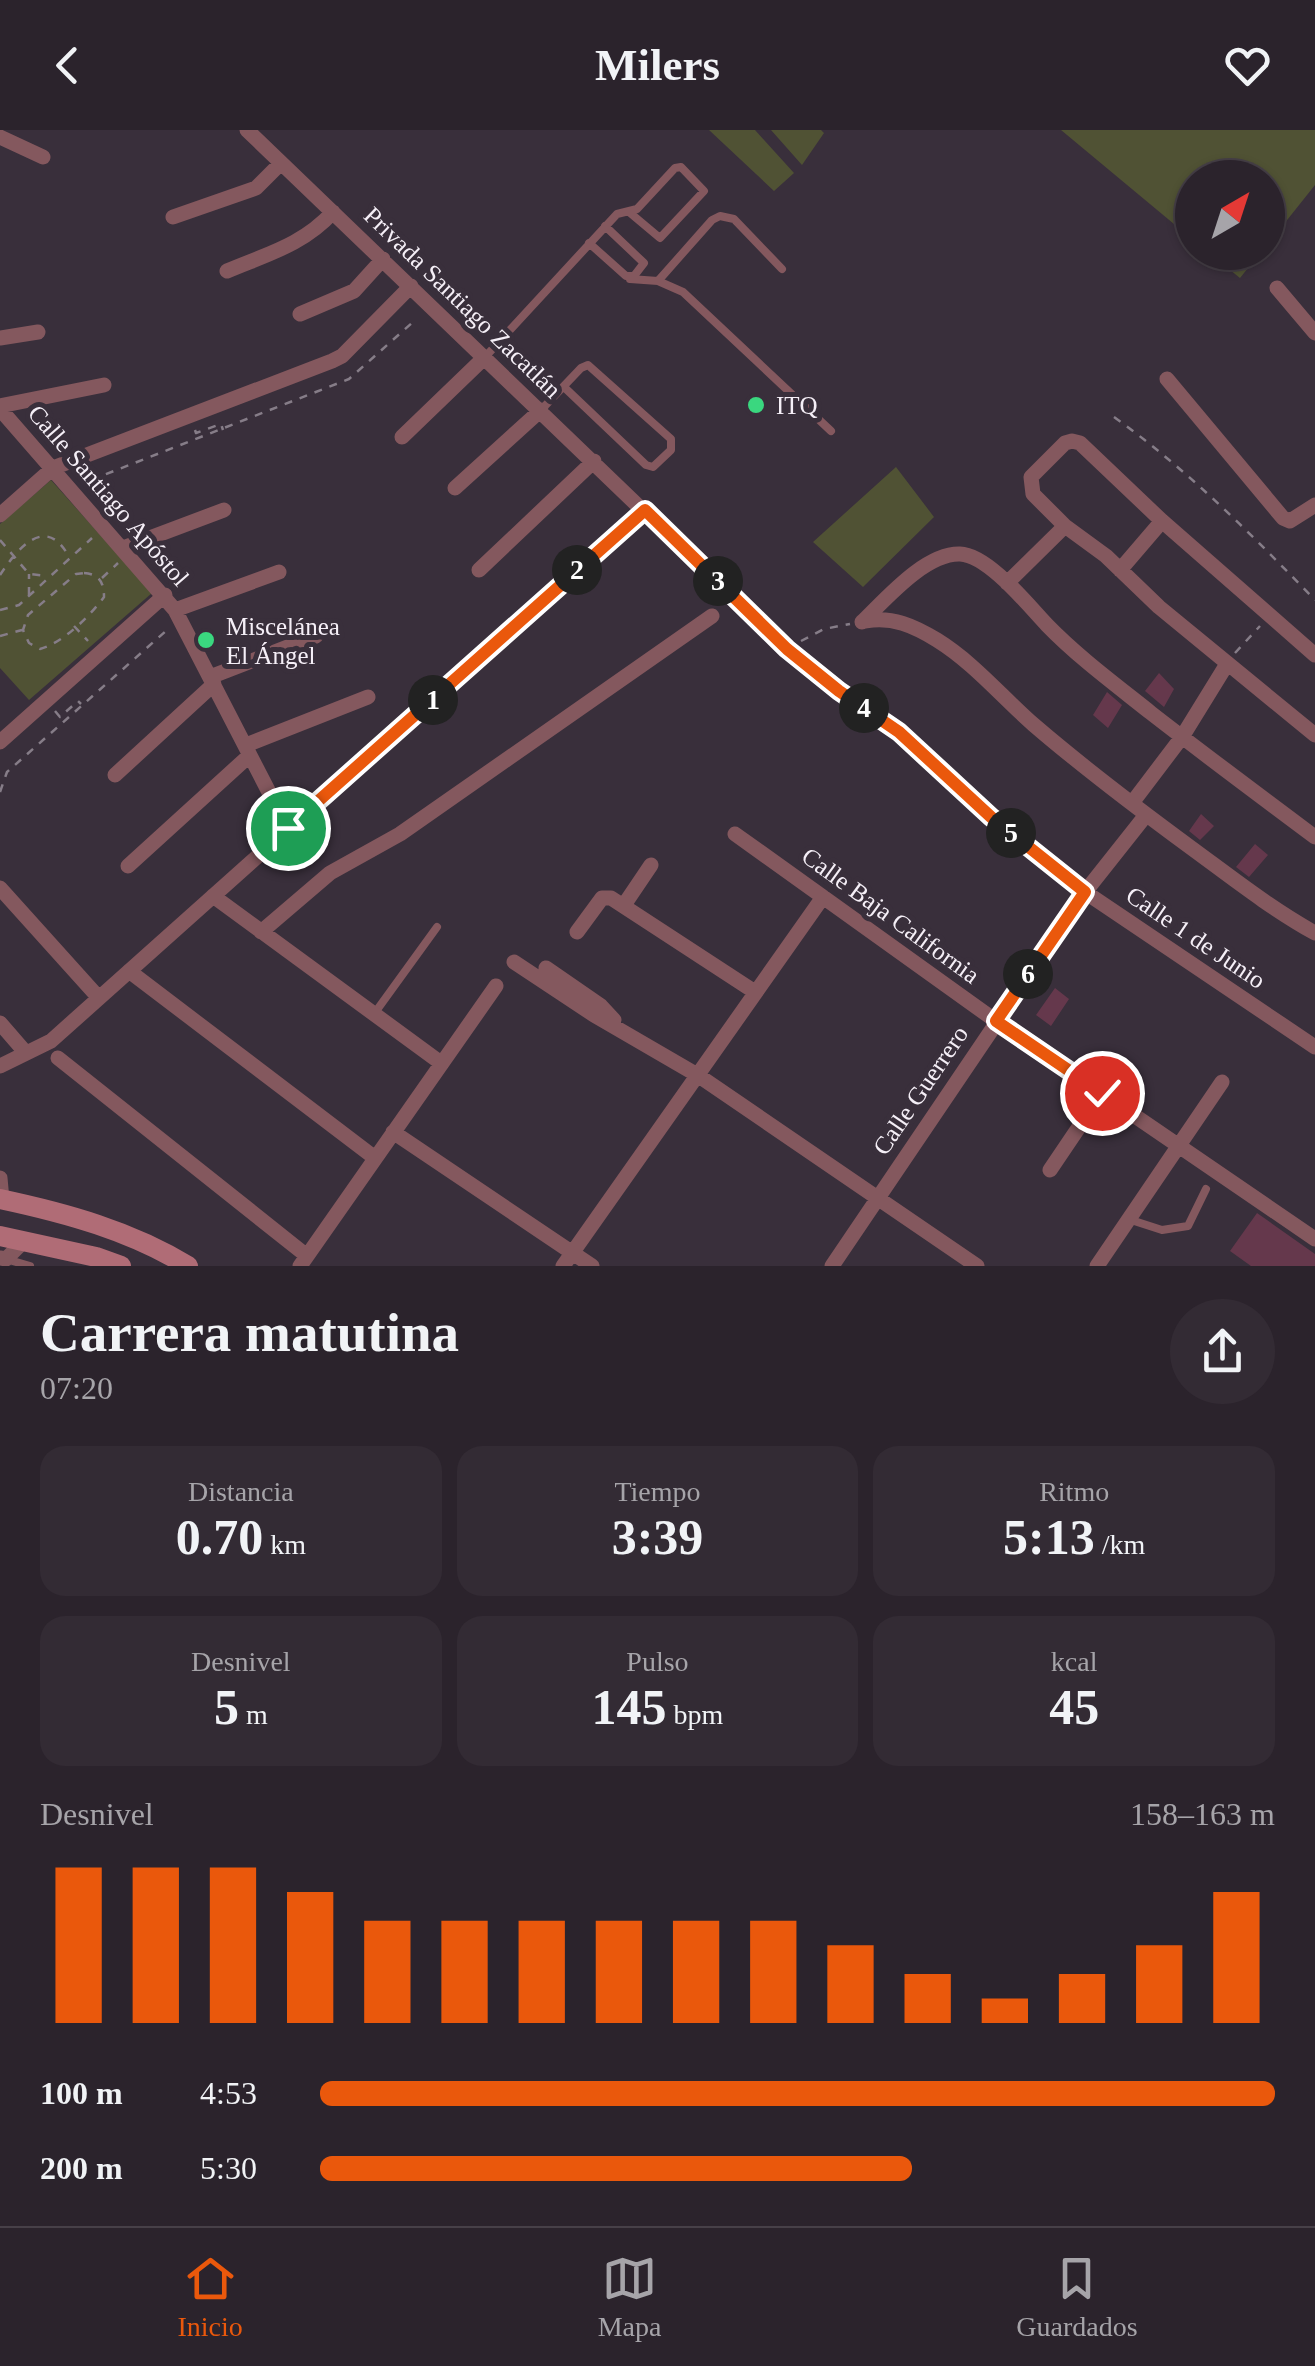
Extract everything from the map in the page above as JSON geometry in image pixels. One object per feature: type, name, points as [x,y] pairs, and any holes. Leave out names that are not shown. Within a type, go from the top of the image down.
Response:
[{"type":"main road","points":[[1,1192],[154,1247],[188,1266]]},
{"type":"main road","points":[[0,1236],[121,1266]]},
{"type":"street","name":"Privada Santiago Zacatlán","points":[[247,130],[645,510]]},
{"type":"street","points":[[0,137],[43,157]]},
{"type":"street","points":[[174,217],[256,188],[281,163]]},
{"type":"street","points":[[227,271],[302,240],[333,212]]},
{"type":"street","points":[[300,314],[354,291],[383,259]]},
{"type":"street","points":[[0,514],[52,468],[342,356],[411,286]]},
{"type":"street","points":[[1277,288],[1315,334]]},
{"type":"street","points":[[0,338],[38,332]]},
{"type":"street","points":[[402,437],[485,357]]},
{"type":"street","points":[[1167,379],[1283,518],[1290,520],[1315,505]]},
{"type":"street","points":[[0,407],[104,386]]},
{"type":"street","name":"Calle Santiago Apóstol","points":[[0,407],[165,595],[288,828]]},
{"type":"street","points":[[456,488],[540,410]]},
{"type":"street","points":[[1315,655],[1162,521],[1087,448],[1072,440],[1056,450],[1031,476],[1033,494],[1065,526],[1315,735]]},
{"type":"street","points":[[479,570],[594,461]]},
{"type":"street","points":[[126,551],[224,510]]},
{"type":"street","points":[[0,1066],[45,1046],[645,510]]},
{"type":"street","name":"Calle 1 de Junio","points":[[645,510],[787,649],[899,732],[991,817],[1085,892],[1315,1047]]},
{"type":"street","points":[[1120,570],[1162,521]]},
{"type":"street","points":[[1006,583],[1065,526]]},
{"type":"street","points":[[862,622],[909,577],[942,556],[962,554],[976,558],[1056,635],[1315,837]]},
{"type":"street","points":[[177,614],[279,572]]},
{"type":"street","points":[[0,742],[165,595]]},
{"type":"street","points":[[261,932],[330,873],[400,834],[712,616]]},
{"type":"street","points":[[862,622],[883,618],[907,624],[937,640],[1146,815],[1278,913],[1315,934]]},
{"type":"street","points":[[115,775],[212,681],[316,636]]},
{"type":"street","points":[[1132,804],[1182,737],[1227,664]]},
{"type":"street","points":[[128,866],[248,750],[368,697]]},
{"type":"street","name":"Calle Guerrero","points":[[832,1266],[1085,892],[1146,815]]},
{"type":"street","name":"Calle Baja California","points":[[736,834],[996,1021],[1315,1239]]},
{"type":"street","points":[[624,905],[650,865]]},
{"type":"street","points":[[0,888],[99,998]]},
{"type":"street","points":[[212,896],[442,1063]]},
{"type":"street","points":[[578,932],[602,898],[624,905],[754,992]]},
{"type":"street","points":[[568,1259],[823,898]]},
{"type":"street","points":[[514,962],[699,1076],[977,1266]]},
{"type":"street","points":[[546,968],[600,1006],[622,1028]]},
{"type":"street","points":[[129,972],[375,1158]]},
{"type":"street","points":[[58,1058],[303,1261],[496,986]]},
{"type":"street","points":[[0,1023],[26,1052]]},
{"type":"street","points":[[1097,1266],[1222,1082]]},
{"type":"street","points":[[1050,1170],[1102,1093]]},
{"type":"street","points":[[393,1132],[568,1259],[592,1266]]},
{"type":"street","points":[[3,1259],[24,1241]]},
{"type":"lane","points":[[485,357],[617,214],[637,209],[678,166],[704,190],[660,238],[629,212]]},
{"type":"lane","points":[[658,282],[712,220],[720,216],[734,219],[782,269]]},
{"type":"lane","points":[[605,226],[644,264],[630,278]]},
{"type":"lane","points":[[589,243],[630,278],[658,282],[684,292],[700,304],[832,431]]},
{"type":"lane","points":[[540,410],[582,368],[593,368],[671,439],[671,450],[653,467],[646,465],[564,387]]},
{"type":"lane","points":[[374,1014],[437,927]]},
{"type":"lane","points":[[1128,1219],[1162,1230],[1188,1226],[1206,1189]]},
{"type":"lane","points":[[3,1259],[30,1266]]},
{"type":"path","points":[[91,480],[349,378],[413,322]]},
{"type":"path","points":[[1114,417],[1160,450],[1315,600]]},
{"type":"path","points":[[0,610],[19,605],[104,526]]},
{"type":"path","points":[[0,575],[13,555],[34,538],[50,538],[63,545],[70,558]]},
{"type":"path","points":[[0,540],[30,574],[50,576]]},
{"type":"path","points":[[101,579],[126,551]]},
{"type":"path","points":[[29,596],[30,574]]},
{"type":"path","points":[[76,574],[94,574],[101,579],[104,598],[53,645],[40,648],[29,643],[23,630],[28,615],[76,574]]},
{"type":"path","points":[[40,586],[50,597]]},
{"type":"path","points":[[0,792],[7,772],[177,614]]},
{"type":"path","points":[[1227,664],[1272,615]]},
{"type":"path","points":[[787,649],[824,629],[862,622]]},
{"type":"path","points":[[74,626],[99,654]]},
{"type":"path","points":[[0,636],[23,630]]},
{"type":"path","points":[[64,684],[74,694],[55,711],[60,718],[78,700],[82,705]]},
{"type":"green space","points":[[709,130],[755,130],[794,173],[774,191]]},
{"type":"green space","points":[[771,130],[821,130],[824,133],[802,165]]},
{"type":"green space","points":[[1061,130],[1315,130],[1315,185],[1285,223],[1285,160],[1175,160],[1175,225]]},
{"type":"green space","points":[[1230,270],[1246,270],[1240,278]]},
{"type":"green space","points":[[896,467],[934,517],[863,587],[813,542]]},
{"type":"green space","points":[[51,480],[152,593],[29,700],[0,668],[0,524]]},
{"type":"building","points":[[1159,673],[1174,689],[1164,707],[1145,691]]},
{"type":"building","points":[[1107,692],[1122,705],[1108,728],[1093,715]]},
{"type":"building","points":[[1201,814],[1214,826],[1200,840],[1189,831]]},
{"type":"building","points":[[1255,844],[1268,855],[1249,877],[1236,867]]},
{"type":"building","points":[[934,947],[942,957],[946,953],[968,967],[958,980],[927,957]]},
{"type":"building","points":[[1055,988],[1069,999],[1051,1026],[1036,1015]]},
{"type":"building","points":[[1257,1213],[1315,1254],[1315,1266],[1251,1266],[1230,1251]]},
{"type":"place","name":"ITQ","points":[[756,405]]},
{"type":"place","name":"Miscelánea El Ángel","points":[[206,640]]},
{"type":"route","points":[[288,828],[645,510],[787,649],[899,732],[991,817],[1085,892],[996,1021],[1102,1093]]}]
